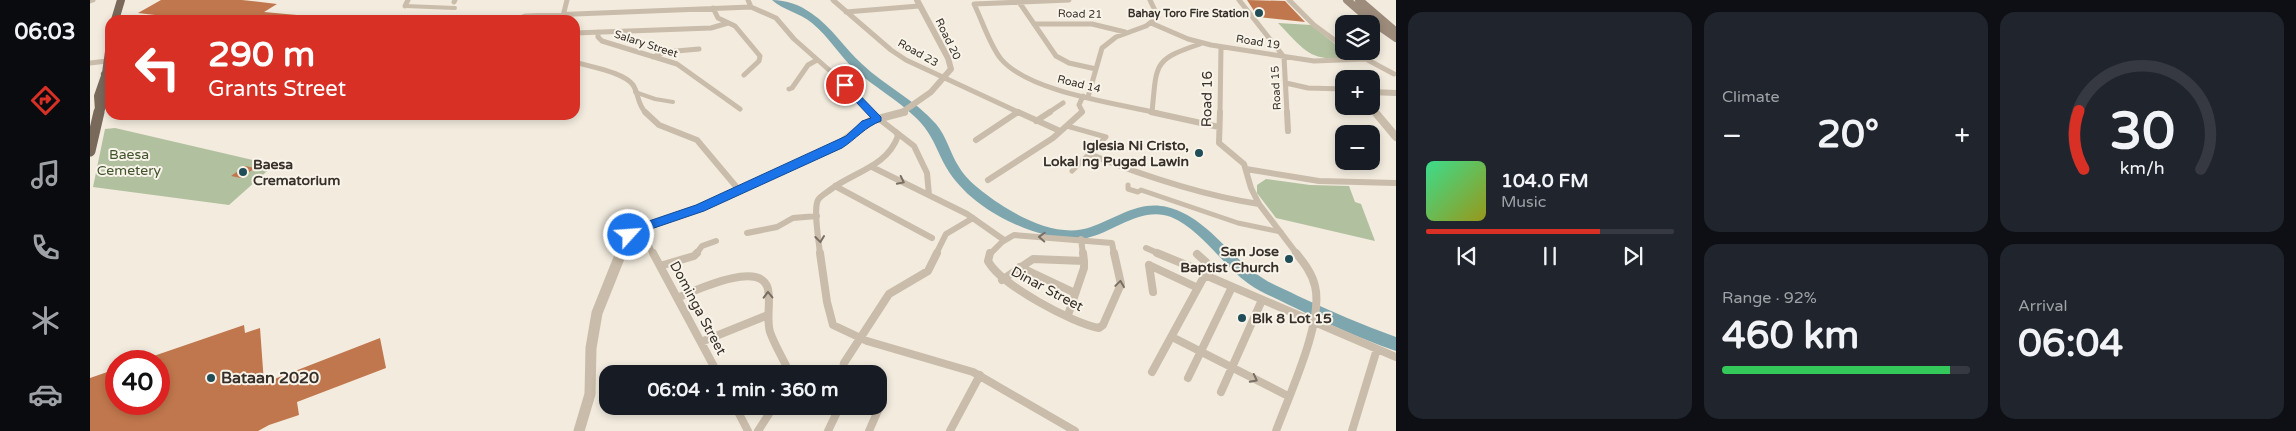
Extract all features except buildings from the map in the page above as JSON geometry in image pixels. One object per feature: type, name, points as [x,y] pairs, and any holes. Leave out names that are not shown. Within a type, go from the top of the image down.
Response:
[{"type":"main road","points":[[117,15],[121,0]]},
{"type":"main road","points":[[1347,0],[1370,20],[1396,38]]},
{"type":"main road","points":[[1359,0],[1396,31]]},
{"type":"main road","points":[[90,150],[99,111],[105,101]]},
{"type":"street","points":[[408,0],[405,6],[454,4]]},
{"type":"street","points":[[563,14],[566,0]]},
{"type":"street","points":[[748,0],[751,7]]},
{"type":"street","name":"Road 23","points":[[833,0],[899,56],[1060,131]]},
{"type":"street","points":[[1019,2],[1069,0]]},
{"type":"street","points":[[988,180],[1067,126],[1081,113],[1079,105],[1086,97],[1102,48],[1114,37],[1157,19],[1158,14],[1150,0]]},
{"type":"street","name":"Road 15","points":[[1239,0],[1284,56],[1288,130]]},
{"type":"street","points":[[1284,0],[1289,0],[1314,25],[1335,40]]},
{"type":"street","points":[[1019,2],[1060,58],[1096,69]]},
{"type":"street","name":"Road 14","points":[[1019,2],[974,4],[1000,58],[1009,67],[1031,81],[1086,97],[1219,127]]},
{"type":"street","points":[[846,12],[918,3]]},
{"type":"street","name":"Road 20","points":[[878,119],[906,111],[951,70],[950,62],[918,3]]},
{"type":"street","points":[[544,15],[751,7],[773,15],[794,39],[837,77],[878,119],[913,144],[927,173],[929,195]]},
{"type":"street","points":[[713,8],[715,15],[735,26],[760,56],[759,62],[744,75]]},
{"type":"street","points":[[580,33],[711,28],[728,23]]},
{"type":"street","name":"Road 21","points":[[1034,24],[1098,23],[1112,26],[1125,32]]},
{"type":"street","name":"Road 19","points":[[1151,23],[1201,44],[1325,62],[1352,60]]},
{"type":"street","name":"Salary Street","points":[[598,32],[598,37],[602,41],[677,64],[740,109]]},
{"type":"street","points":[[1152,112],[1157,73],[1161,62],[1169,55],[1201,44]]},
{"type":"street","name":"Road 16","points":[[1221,47],[1220,145],[1235,155],[1246,168]]},
{"type":"street","points":[[653,57],[665,52],[698,49]]},
{"type":"street","points":[[792,89],[804,69],[816,60]]},
{"type":"street","points":[[1368,60],[1394,74]]},
{"type":"street","points":[[90,63],[105,61]]},
{"type":"street","points":[[580,64],[625,77],[634,86],[638,103],[647,114],[663,126],[697,140],[739,190]]},
{"type":"street","points":[[1286,83],[1308,88],[1335,89]]},
{"type":"street","points":[[635,92],[655,99],[673,102]]},
{"type":"street","points":[[1380,92],[1396,93]]},
{"type":"street","points":[[1036,121],[1063,103]]},
{"type":"street","points":[[976,140],[1018,112]]},
{"type":"street","points":[[1378,115],[1396,137]]},
{"type":"street","points":[[578,431],[590,394],[591,348],[597,313],[629,235],[640,229],[691,211],[844,143],[866,123],[878,119]]},
{"type":"street","points":[[1067,126],[1106,137],[1072,171]]},
{"type":"street","points":[[896,132],[898,136],[895,144],[872,167],[835,186],[818,199],[817,216],[831,320],[838,329],[860,339],[964,368],[1075,431]]},
{"type":"street","points":[[895,144],[913,144]]},
{"type":"street","points":[[1089,154],[1156,181],[1227,200],[1259,204]]},
{"type":"street","points":[[872,167],[973,218],[1004,240],[1014,235],[1081,239],[1084,261],[1068,315]]},
{"type":"street","points":[[1276,431],[1309,342],[1315,306],[1314,279],[1259,204],[1251,188],[1246,168],[1319,181],[1396,183]]},
{"type":"street","points":[[835,186],[932,238]]},
{"type":"street","points":[[1128,186],[1128,190],[1138,192],[1141,190],[1238,223],[1281,232]]},
{"type":"street","points":[[748,233],[777,227],[793,218],[817,216]]},
{"type":"street","points":[[844,365],[889,294],[928,271],[946,234],[973,218]]},
{"type":"street","name":"Dominga Street","points":[[640,229],[713,365]]},
{"type":"street","name":"Dinar Street","points":[[1004,240],[988,257],[990,267],[1002,280],[1088,326],[1099,328],[1103,325],[1120,291],[1121,277],[1112,242],[1081,239]]},
{"type":"street","points":[[660,266],[694,256],[702,246],[716,241]]},
{"type":"street","points":[[1146,248],[1396,358]]},
{"type":"street","points":[[1152,372],[1206,274],[1208,268],[1205,260],[1197,254]]},
{"type":"street","points":[[1002,280],[1033,259],[1084,261]]},
{"type":"street","points":[[1154,292],[1149,265],[1198,288]]},
{"type":"street","points":[[1020,267],[1075,293]]},
{"type":"street","points":[[677,298],[742,275],[753,276],[767,283],[768,316],[772,337],[786,365]]},
{"type":"street","points":[[1188,378],[1232,287]]},
{"type":"street","points":[[1221,392],[1262,300]]},
{"type":"street","points":[[701,342],[768,316]]},
{"type":"street","points":[[1172,337],[1288,396]]},
{"type":"street","points":[[1352,431],[1377,349]]},
{"type":"street","points":[[952,430],[980,376]]},
{"type":"street","points":[[740,415],[748,431]]},
{"type":"street","points":[[758,431],[768,415]]},
{"type":"street","points":[[828,431],[836,415]]},
{"type":"street","points":[[869,431],[876,415]]},
{"type":"green space","points":[[1278,23],[1311,25],[1335,44],[1335,58],[1319,57],[1311,54],[1296,42]]},
{"type":"green space","name":"Baesa Cemetery","points":[[115,128],[274,165],[229,205],[93,187],[105,129]]},
{"type":"green space","points":[[1266,179],[1310,185],[1349,186],[1355,202],[1361,204],[1375,241],[1276,218],[1257,193],[1257,185]]},
{"type":"waterway","points":[[777,0],[816,21],[859,67],[922,117],[936,133],[953,167],[962,180],[981,197],[1003,212],[1043,230],[1072,235],[1085,234],[1130,215],[1147,211],[1165,211],[1177,215],[1200,231],[1258,283],[1356,329],[1396,344]]},
{"type":"place","name":"Bahay Toro Fire Station","points":[[1259,13]]},
{"type":"place","name":"Iglesia Ni Cristo, Lokal ng Pugad Lawin","points":[[1199,153]]},
{"type":"place","name":"Baesa Crematorium","points":[[243,172]]},
{"type":"place","name":"San Jose Baptist Church","points":[[1289,259]]},
{"type":"place","name":"Blk 8 Lot 15","points":[[1242,318]]},
{"type":"place","name":"Bataan 2020","points":[[211,378]]},
{"type":"route","points":[[629,235],[647,226],[700,208],[838,146],[850,139],[866,123],[878,119],[867,110],[845,85]]}]
